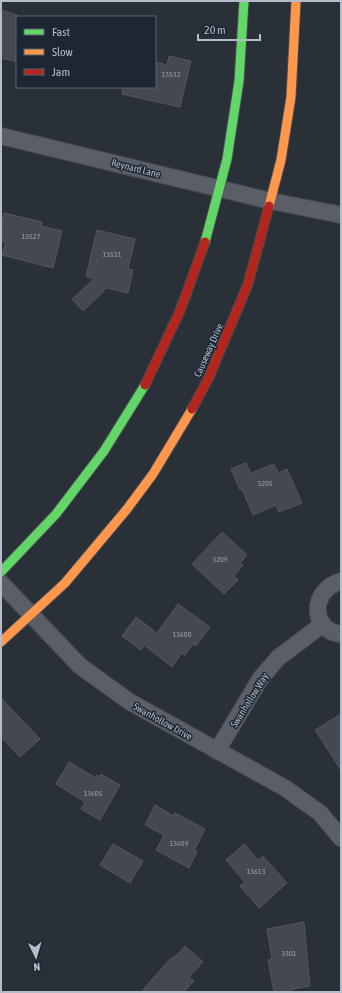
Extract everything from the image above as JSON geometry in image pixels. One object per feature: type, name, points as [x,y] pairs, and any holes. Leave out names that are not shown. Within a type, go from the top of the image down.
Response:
[{"type":"street","points":[[1,572],[41,531],[88,474],[119,429],[170,336],[199,265],[210,229],[219,188],[230,149],[236,111],[243,33],[244,1]]},
{"type":"street","name":"Causeway Drive","points":[[1,642],[31,615],[79,567],[127,509],[153,474],[183,425],[209,377],[248,284],[281,160],[291,97],[296,1]]},
{"type":"street","name":"Reynard Lane","points":[[1,136],[271,201],[341,215]]},
{"type":"street","points":[[341,581],[332,584],[325,589],[317,606],[319,616],[323,624],[330,630],[341,634]]},
{"type":"street","name":"Swanhollow Drive","points":[[1,583],[80,666],[130,702],[285,788],[320,813],[341,838]]},
{"type":"street","name":"Swanhollow Way","points":[[217,751],[260,679],[278,658],[323,624]]},
{"type":"building","points":[[1,10],[17,16],[16,62],[1,58]]},
{"type":"building","points":[[169,56],[191,61],[180,107],[122,94],[123,88],[156,88],[156,62],[167,65]]},
{"type":"building","points":[[4,213],[42,222],[41,226],[62,231],[53,268],[2,255],[6,242],[1,241],[1,227]]},
{"type":"building","points":[[97,230],[135,239],[128,269],[133,270],[128,293],[107,288],[83,311],[72,299],[94,279],[86,276]]},
{"type":"building","points":[[246,463],[251,473],[274,464],[278,473],[287,469],[302,503],[279,512],[276,505],[253,515],[242,489],[240,490],[231,469]]},
{"type":"building","points":[[222,532],[247,555],[240,563],[243,565],[234,576],[238,580],[224,594],[192,564]]},
{"type":"building","points":[[178,604],[210,627],[196,646],[193,644],[185,655],[182,653],[172,667],[144,645],[141,650],[122,636],[136,617],[157,633]]},
{"type":"building","points":[[1,698],[40,739],[20,757],[1,737]]},
{"type":"building","points":[[341,714],[341,770],[315,730]]},
{"type":"building","points":[[69,762],[96,778],[97,775],[100,777],[101,774],[120,785],[100,820],[81,809],[85,802],[56,784]]},
{"type":"building","points":[[155,805],[174,816],[175,813],[205,829],[194,851],[197,852],[189,868],[156,850],[164,835],[145,825]]},
{"type":"building","points":[[113,844],[143,861],[130,883],[100,865]]},
{"type":"building","points":[[244,844],[258,860],[263,856],[287,883],[259,908],[240,886],[245,882],[226,860]]},
{"type":"building","points":[[304,922],[310,986],[293,989],[291,992],[274,992],[268,960],[272,959],[267,929]]},
{"type":"building","points":[[185,946],[203,962],[189,977],[194,981],[184,992],[141,992],[170,959],[176,956]]},
{"type":"traffic: fast","points":[[205,242],[227,159],[239,81],[244,1]]},
{"type":"traffic: fast","points":[[1,572],[56,514],[104,451],[145,385]]},
{"type":"traffic: slow","points":[[269,206],[281,160],[291,97],[296,1]]},
{"type":"traffic: slow","points":[[1,642],[65,583],[127,509],[153,474],[192,409]]},
{"type":"traffic: jam","points":[[192,409],[209,377],[248,284],[269,206]]},
{"type":"traffic: jam","points":[[145,385],[180,311],[205,242]]}]
